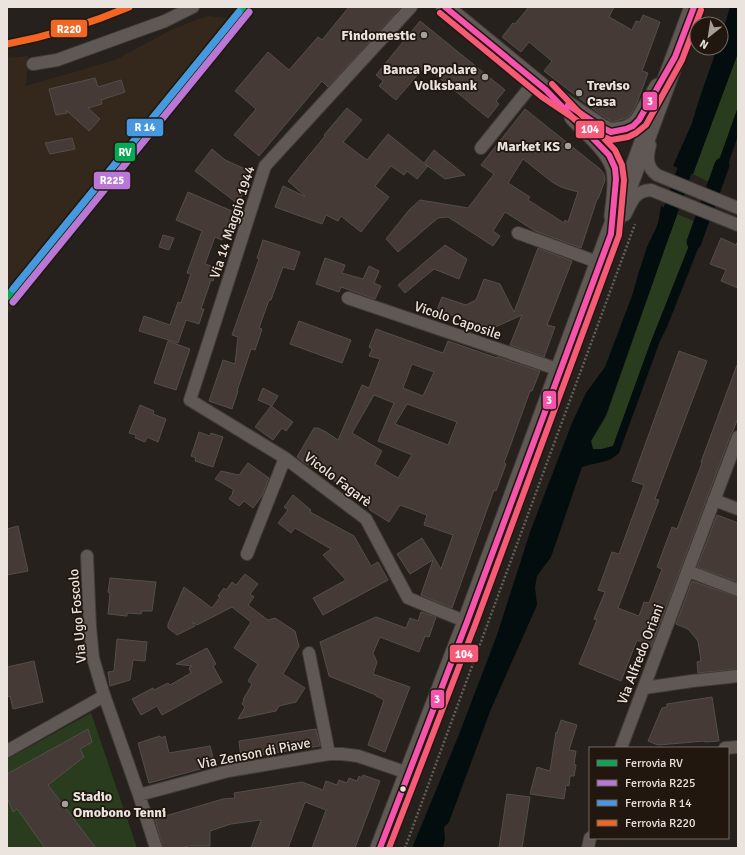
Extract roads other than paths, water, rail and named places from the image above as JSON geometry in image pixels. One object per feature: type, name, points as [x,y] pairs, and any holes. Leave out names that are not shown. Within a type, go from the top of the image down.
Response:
[{"type":"main road","points":[[445,7],[541,85],[601,128],[611,132],[626,129],[633,126],[640,120],[675,57]]},
{"type":"main road","points":[[380,848],[467,622],[694,7]]},
{"type":"main road","points":[[541,85],[601,146],[609,156],[615,168],[616,179],[611,234]]},
{"type":"street","points":[[33,64],[57,60],[164,21],[193,7]]},
{"type":"street","name":"Via 14 Maggio 1944","points":[[190,400],[265,166],[411,7]]},
{"type":"street","points":[[481,148],[541,85]]},
{"type":"street","points":[[659,100],[648,154],[648,164],[652,172],[656,175],[738,208]]},
{"type":"street","points":[[518,234],[602,257],[637,194],[644,190],[651,190],[738,225]]},
{"type":"street","name":"Vicolo Caposile","points":[[348,298],[560,370]]},
{"type":"street","name":"Vicolo Fagarè","points":[[190,400],[285,458],[366,519],[408,598],[467,622]]},
{"type":"street","name":"Via Alfredo Oriani","points":[[621,747],[738,437]]},
{"type":"street","name":"Vicolo Fagarè","points":[[247,554],[285,458]]},
{"type":"street","points":[[714,500],[738,509]]},
{"type":"street","name":"Via Ugo Foscolo","points":[[87,556],[93,658],[104,696],[156,848]]},
{"type":"street","points":[[688,571],[738,590]]},
{"type":"street","name":"Via Zenson di Piave","points":[[309,653],[328,754]]},
{"type":"street","points":[[644,688],[738,676]]},
{"type":"street","points":[[7,751],[104,696]]},
{"type":"street","name":"Via Zenson di Piave","points":[[139,795],[228,770],[328,754],[358,756],[408,773]]},
{"type":"street","points":[[386,848],[394,812]]},
{"type":"waterway","points":[[664,229],[691,152]]},
{"type":"waterway","points":[[694,242],[722,165]]},
{"type":"rail line","name":"R220","points":[[7,44],[69,29],[129,7]]},
{"type":"rail line","name":"RV","points":[[7,297],[243,7]]},
{"type":"rail line","name":"R225","points":[[13,302],[249,12]]},
{"type":"place","name":"Findomestic","points":[[424,35]]},
{"type":"place","name":"Banca Popolare Volksbank","points":[[485,77]]},
{"type":"place","name":"Treviso Casa","points":[[579,93]]},
{"type":"place","name":"Market KS","points":[[568,146]]},
{"type":"place","name":"Stadio Omobono Tenni","points":[[65,804]]}]
